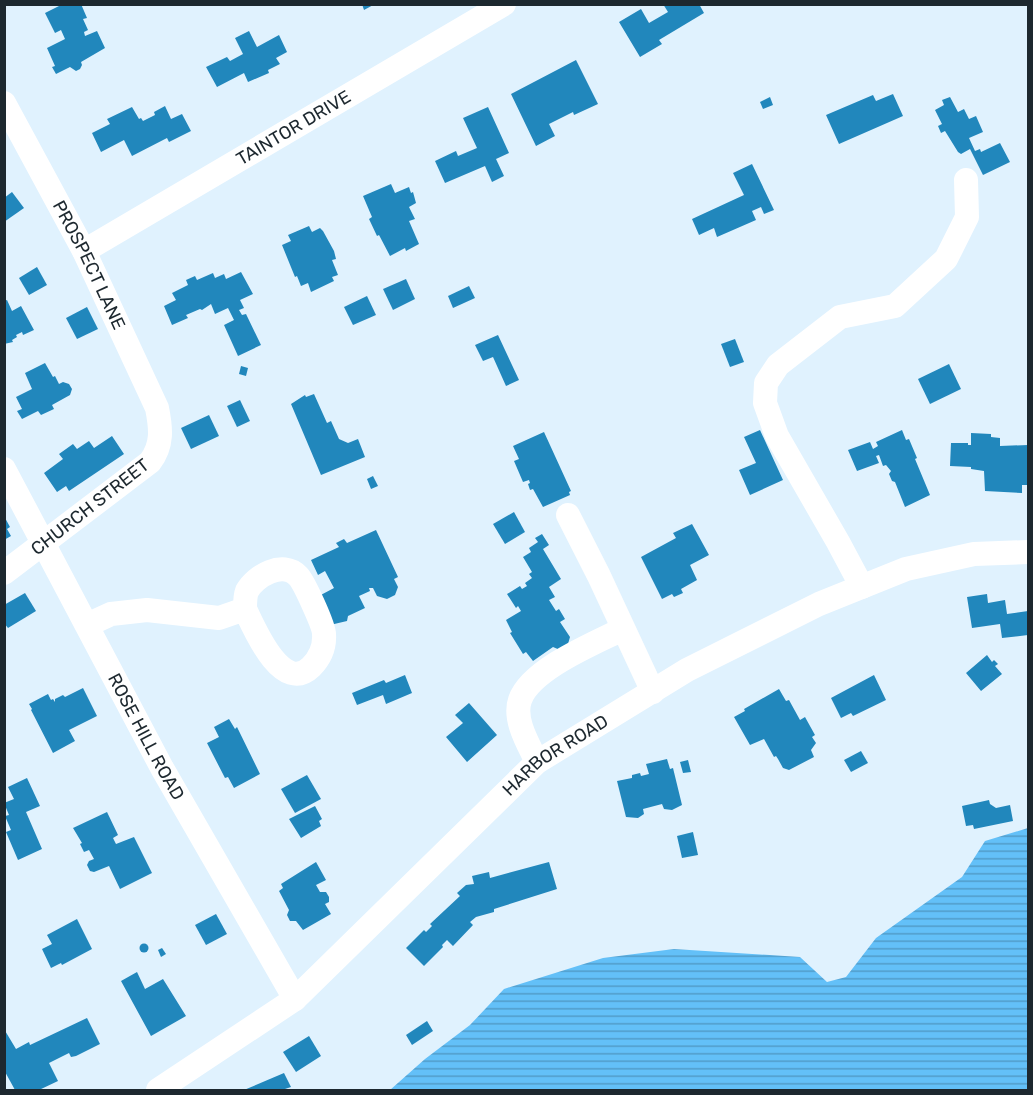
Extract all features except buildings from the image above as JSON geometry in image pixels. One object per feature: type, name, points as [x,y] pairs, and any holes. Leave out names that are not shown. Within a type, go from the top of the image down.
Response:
[{"type":"street","name":"TAINTOR DRIVE","points":[[84,251],[504,4]]},
{"type":"street","name":"PROSPECT LANE","points":[[4,103],[84,251],[157,408],[161,433]]},
{"type":"street","points":[[862,587],[777,436],[765,403],[766,383],[778,365],[840,317],[895,306],[945,259],[967,217],[966,180]]},
{"type":"street","name":"CHURCH STREET","points":[[4,573],[150,462],[156,454],[161,433]]},
{"type":"street","name":"ROSE HILL ROAD","points":[[4,469],[162,768],[295,999]]},
{"type":"street","points":[[568,516],[600,576],[653,692]]},
{"type":"street","name":"HARBOR ROAD","points":[[158,1090],[295,999],[537,762],[687,670],[819,604],[906,569],[974,554],[1029,552]]},
{"type":"street","points":[[87,626],[111,614],[147,610],[219,618],[245,609]]},
{"type":"street","points":[[537,762],[520,719],[520,700],[532,683],[564,658],[623,629]]},
{"type":"water","points":[[1028,828],[1028,1090],[390,1090],[425,1059],[470,1025],[504,989],[603,958],[674,949],[800,957],[827,982],[846,977],[876,938],[962,877],[985,841]]}]
